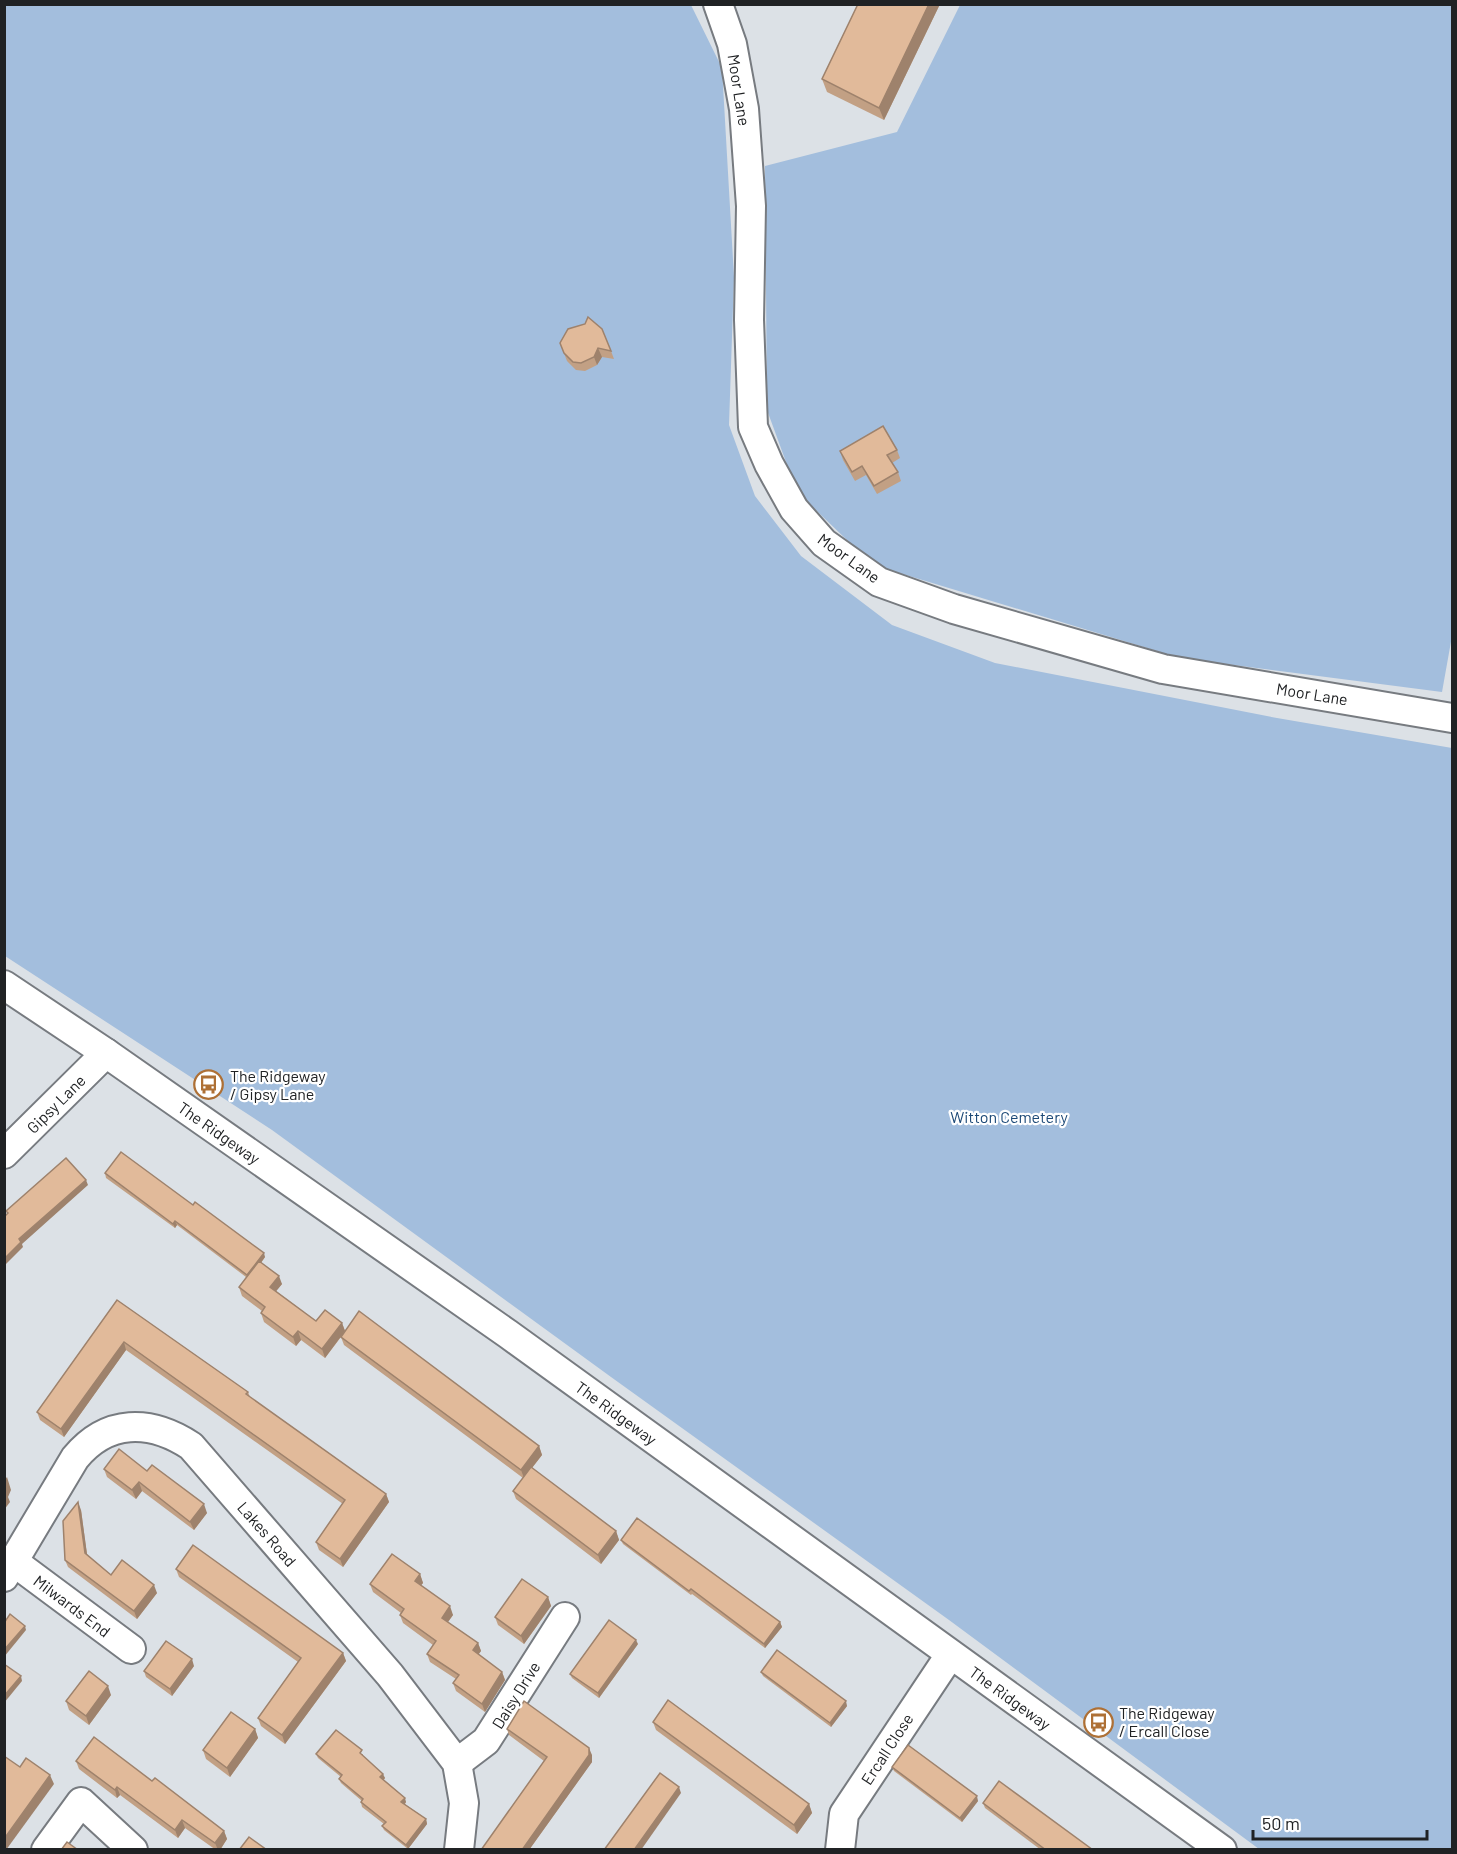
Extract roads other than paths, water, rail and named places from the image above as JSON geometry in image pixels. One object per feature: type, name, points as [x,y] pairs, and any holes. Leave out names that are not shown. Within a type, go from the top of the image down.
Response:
[{"type":"street","name":"Moor Lane","points":[[718,4],[732,44],[744,109],[751,206],[749,320],[753,427],[769,464],[794,509],[824,543],[879,582],[954,609],[1163,669],[1452,718]]},
{"type":"street","name":"The Ridgeway","points":[[4,985],[106,1053],[517,1341],[1222,1850]]},
{"type":"street","name":"Gipsy Lane","points":[[4,1154],[106,1053]]},
{"type":"street","name":"Lakes Road","points":[[9,1569],[75,1458],[84,1447],[115,1430],[138,1425],[173,1434],[191,1446],[390,1675],[457,1763],[464,1803],[459,1850]]},
{"type":"street","name":"Milwards End","points":[[9,1569],[131,1650]]},
{"type":"street","name":"Daisy Drive","points":[[457,1763],[486,1742],[565,1617]]},
{"type":"street","name":"Ercall Close","points":[[840,1850],[844,1814],[950,1654]]},
{"type":"street","points":[[46,1850],[81,1802],[133,1850]]},
{"type":"place","name":"The Ridgeway / Gipsy Lane","points":[[209,1085]]},
{"type":"place","name":"The Ridgeway / Ercall Close","points":[[1098,1722]]},
{"type":"park label","name":"Witton Cemetery","points":[[1009,1117]]}]
